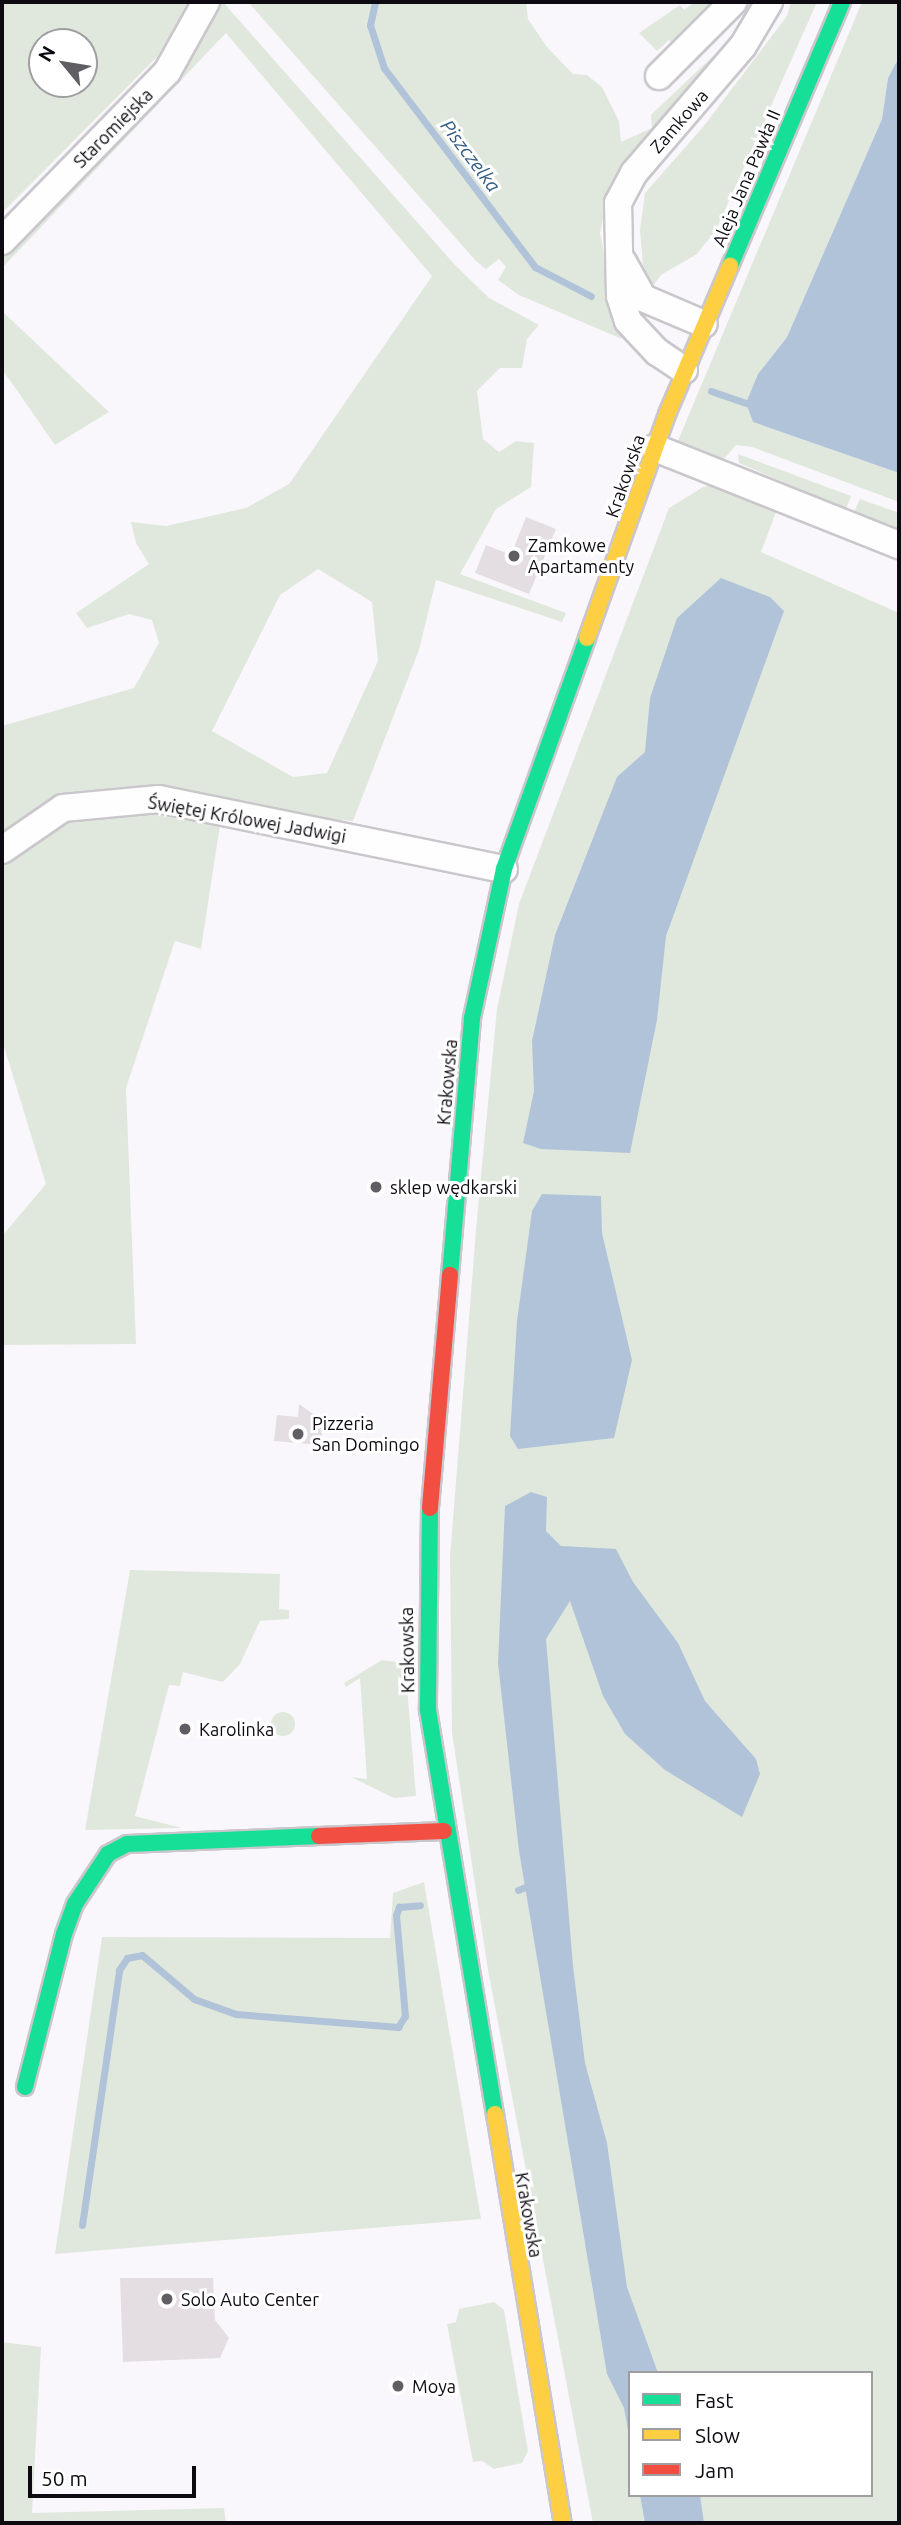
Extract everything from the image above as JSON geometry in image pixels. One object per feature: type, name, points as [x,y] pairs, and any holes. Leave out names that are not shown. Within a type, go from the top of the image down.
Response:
[{"type":"main road","name":"Aleja Jana Pawła II","points":[[684,370],[842,2]]},
{"type":"main road","name":"Krakowska","points":[[563,2523],[444,1831],[428,1710],[426,1557],[472,1018],[504,869],[684,370]]},
{"type":"main road","points":[[25,2087],[68,1924],[108,1854],[127,1844],[444,1831]]},
{"type":"street","name":"Staromiejska","points":[[2,241],[167,72],[206,2]]},
{"type":"street","points":[[659,76],[733,2]]},
{"type":"street","name":"Zamkowa","points":[[684,370],[650,346],[628,321],[618,251],[623,190],[743,46],[769,2]]},
{"type":"street","points":[[618,251],[643,298],[704,324]]},
{"type":"street","points":[[654,448],[899,545]]},
{"type":"street","name":"Świętej Królowej Jadwigi","points":[[2,850],[64,808],[159,799],[504,869]]},
{"type":"shaded area","points":[[2,2],[189,2],[157,57],[2,213]]},
{"type":"shaded area","points":[[217,2],[223,2],[455,265],[489,298],[539,325],[527,339],[522,368],[500,368],[477,391],[483,439],[499,452],[516,441],[534,443],[531,487],[496,509],[460,574],[566,613],[562,622],[436,580],[419,650],[353,821],[222,812],[201,949],[175,941],[126,1088],[136,1344],[2,1345],[2,1236],[46,1184],[2,1040],[2,726],[134,688],[159,643],[152,620],[129,614],[87,628],[76,613],[149,564],[136,543],[131,522],[166,526],[246,508],[289,484],[432,276],[226,33],[2,268],[2,254],[186,66]],"holes":[[[318,569],[372,602],[378,661],[327,773],[293,777],[212,731],[280,595]]]},
{"type":"shaded area","points":[[248,2],[526,2],[528,19],[547,47],[573,74],[587,75],[602,87],[619,121],[621,142],[652,128],[651,115],[733,37],[757,2],[729,45],[610,186],[600,233],[622,339],[519,295],[498,280],[506,267],[499,259],[486,269],[476,261]]},
{"type":"shaded area","points":[[695,2],[725,2],[679,50],[669,40],[657,51],[639,33],[680,5],[684,10]]},
{"type":"shaded area","points":[[791,2],[817,2],[716,230],[697,254],[661,275],[653,286],[643,265],[640,230],[645,193],[703,127],[787,16]]},
{"type":"shaded area","points":[[862,2],[899,2],[899,57],[888,78],[882,119],[787,337],[758,374],[753,422],[899,473],[899,502],[752,447],[736,445],[724,459],[677,443]]},
{"type":"shaded area","points":[[2,311],[109,412],[55,445],[2,369]]},
{"type":"shaded area","points":[[738,454],[851,496],[846,509],[739,463]]},
{"type":"shaded area","points":[[724,483],[776,512],[761,552],[899,613],[899,2523],[593,2523],[488,1970],[452,1733],[450,1557],[497,1009],[519,904],[669,508],[703,487]]},
{"type":"shaded area","points":[[860,499],[899,513],[899,530],[854,512]]},
{"type":"shaded area","points":[[130,1570],[280,1574],[279,1609],[289,1610],[289,1619],[260,1621],[240,1664],[223,1682],[183,1672],[180,1686],[169,1685],[135,1816],[182,1828],[85,1830]]},
{"type":"shaded area","points":[[382,1660],[405,1663],[416,1796],[394,1798],[351,1777],[367,1779],[360,1678],[346,1687],[344,1683]]},
{"type":"shaded area","points":[[283,1712],[292,1715],[295,1724],[292,1733],[283,1736],[274,1733],[271,1724],[274,1715]]},
{"type":"shaded area","points":[[424,1882],[481,2219],[55,2254],[102,1937],[390,1938],[393,1893]]},
{"type":"shaded area","points":[[494,2302],[504,2310],[528,2451],[522,2463],[494,2469],[482,2461],[473,2462],[447,2324],[456,2322],[459,2309]]},
{"type":"shaded area","points":[[2,2342],[41,2347],[32,2513],[224,2508],[226,2523],[2,2523]]},
{"type":"water","points":[[899,57],[899,473],[753,422],[746,403],[758,374],[787,337],[882,119],[888,78]]},
{"type":"water","points":[[721,578],[770,597],[784,611],[666,936],[657,1020],[630,1153],[541,1149],[523,1143],[534,1091],[532,1041],[555,935],[617,777],[645,752],[650,698],[677,618]]},
{"type":"water","points":[[542,1194],[601,1196],[602,1233],[632,1360],[614,1438],[518,1449],[510,1436],[517,1321],[532,1211]]},
{"type":"water","points":[[531,1492],[547,1497],[546,1531],[561,1546],[616,1549],[633,1582],[678,1643],[705,1701],[756,1759],[760,1774],[742,1817],[665,1770],[625,1734],[603,1696],[570,1601],[546,1639],[573,1966],[585,2063],[607,2143],[627,2287],[657,2371],[628,2371],[628,2430],[624,2408],[607,2374],[519,1851],[498,1663],[505,1506]]},
{"type":"water","points":[[640,2497],[700,2497],[704,2523],[645,2523]]},
{"type":"building","name":"Zamkowe Apartamenty","points":[[526,517],[556,529],[529,594],[475,573],[486,545],[511,555]]},
{"type":"building","name":"Pizzeria San Domingo","points":[[299,1404],[323,1421],[321,1445],[274,1441],[277,1415],[298,1417]]},
{"type":"building","name":"Solo Auto Center","points":[[120,2278],[213,2278],[215,2320],[229,2338],[220,2358],[123,2362]]},
{"type":"waterway","name":"Piszczelka","points":[[375,2],[370,25],[384,68],[535,267],[591,296]]},
{"type":"waterway","name":"Piszczelka","points":[[711,391],[746,403]]},
{"type":"waterway","points":[[518,1890],[525,1887]]},
{"type":"waterway","points":[[82,2225],[119,1970],[127,1958],[142,1955],[194,1999],[236,2014],[398,2027],[405,2016],[396,1915],[399,1907],[420,1905]]},
{"type":"traffic: fast","points":[[730,266],[842,2]]},
{"type":"traffic: fast","points":[[450,1275],[472,1018],[504,869],[587,638]]},
{"type":"traffic: fast","points":[[430,1508],[428,1710],[495,2114]]},
{"type":"traffic: fast","points":[[25,2087],[64,1934],[75,1904],[108,1854],[127,1844],[319,1836]]},
{"type":"traffic: slow","points":[[587,638],[668,412],[730,266]]},
{"type":"traffic: slow","points":[[495,2114],[563,2523]]},
{"type":"traffic: jam","points":[[430,1508],[450,1275]]},
{"type":"traffic: jam","points":[[319,1836],[444,1831]]},
{"type":"place","name":"Zamkowe Apartamenty","points":[[514,556]]},
{"type":"place","name":"sklep wędkarski","points":[[376,1187]]},
{"type":"place","name":"Pizzeria San Domingo","points":[[298,1434]]},
{"type":"place","name":"Karolinka","points":[[185,1729]]},
{"type":"place","name":"Solo Auto Center","points":[[167,2299]]},
{"type":"place","name":"Moya","points":[[398,2386]]}]
